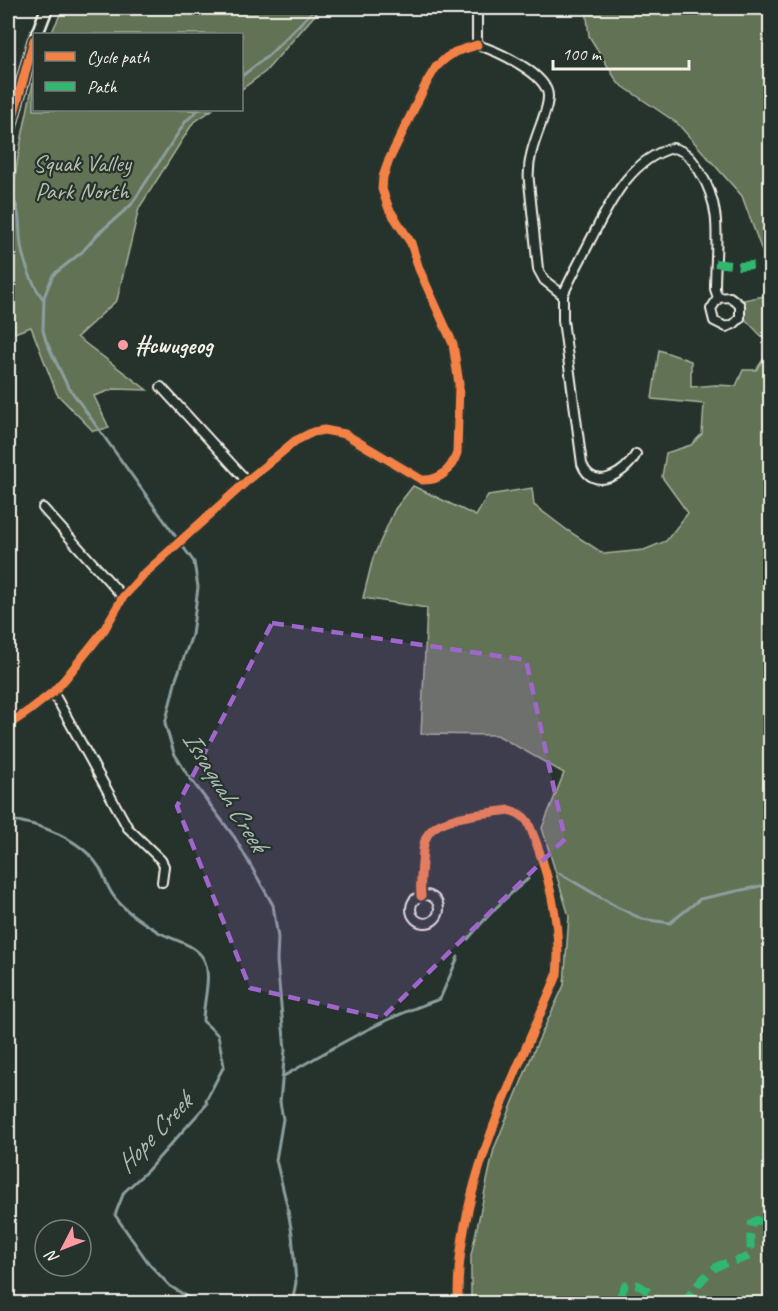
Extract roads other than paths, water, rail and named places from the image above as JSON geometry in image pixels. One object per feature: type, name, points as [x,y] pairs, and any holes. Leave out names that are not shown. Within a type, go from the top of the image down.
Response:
[{"type":"main road","points":[[37,33],[47,8]]},
{"type":"main road","points":[[8,135],[33,44]]},
{"type":"street","points":[[477,8],[477,45]]},
{"type":"street","points":[[8,725],[53,692],[104,630],[123,597],[143,575],[295,441],[313,432],[324,430],[345,434],[422,480],[436,479],[454,462],[457,453],[459,384],[453,344],[419,269],[411,243],[389,209],[382,189],[389,159],[432,75],[446,58],[455,52],[477,45],[497,51],[539,80],[548,92],[547,107],[531,153],[529,182],[536,258],[540,275],[563,295]]},
{"type":"street","points":[[636,454],[627,467],[610,477],[593,479],[584,470],[564,331],[563,295],[622,184],[651,157],[673,148],[686,153],[694,161],[712,196],[717,229],[715,289],[718,298]]},
{"type":"street","points":[[730,297],[740,305],[740,318],[734,324],[721,326],[712,317],[712,305],[718,298],[730,297]]},
{"type":"street","points":[[161,387],[247,482]]},
{"type":"street","points":[[44,508],[123,597]]},
{"type":"street","points":[[53,692],[128,828],[161,860],[164,871],[162,882]]},
{"type":"street","points":[[421,896],[424,844],[426,837],[435,826],[450,820],[508,810],[517,813],[524,816],[528,822],[551,889],[558,949],[557,975],[494,1122],[478,1168],[457,1276],[458,1304]]},
{"type":"waterway","name":"Issaquah Creek","points":[[243,75],[269,55],[316,8]]},
{"type":"waterway","name":"Issaquah Creek","points":[[197,111],[186,121],[131,205],[99,233],[82,252],[53,275],[44,297],[43,330],[67,385],[194,562],[198,587],[192,635],[176,679],[165,724],[174,753],[235,838],[273,905],[278,938],[277,961],[285,1050],[280,1102],[283,1119],[276,1160],[292,1234],[296,1282],[292,1304]]},
{"type":"waterway","points":[[8,191],[18,213],[22,251],[26,264],[43,299]]},
{"type":"waterway","name":"Hope Creek","points":[[8,820],[46,829],[82,848],[99,867],[111,892],[122,906],[160,933],[194,949],[206,965],[207,980],[203,1021],[218,1035],[224,1066],[206,1100],[207,1104],[147,1171],[124,1192],[115,1215],[150,1265],[170,1286],[199,1304]]},
{"type":"waterway","points":[[559,873],[642,919],[670,923],[700,899],[770,884]]},
{"type":"waterway","points":[[468,939],[496,907],[528,879]]},
{"type":"waterway","points":[[284,1076],[380,1024],[440,999],[458,957]]},
{"type":"place","name":"#cwugeog","points":[[123,345]]},
{"type":"park label","name":"Squak Valley Park North","points":[[82,177]]}]
